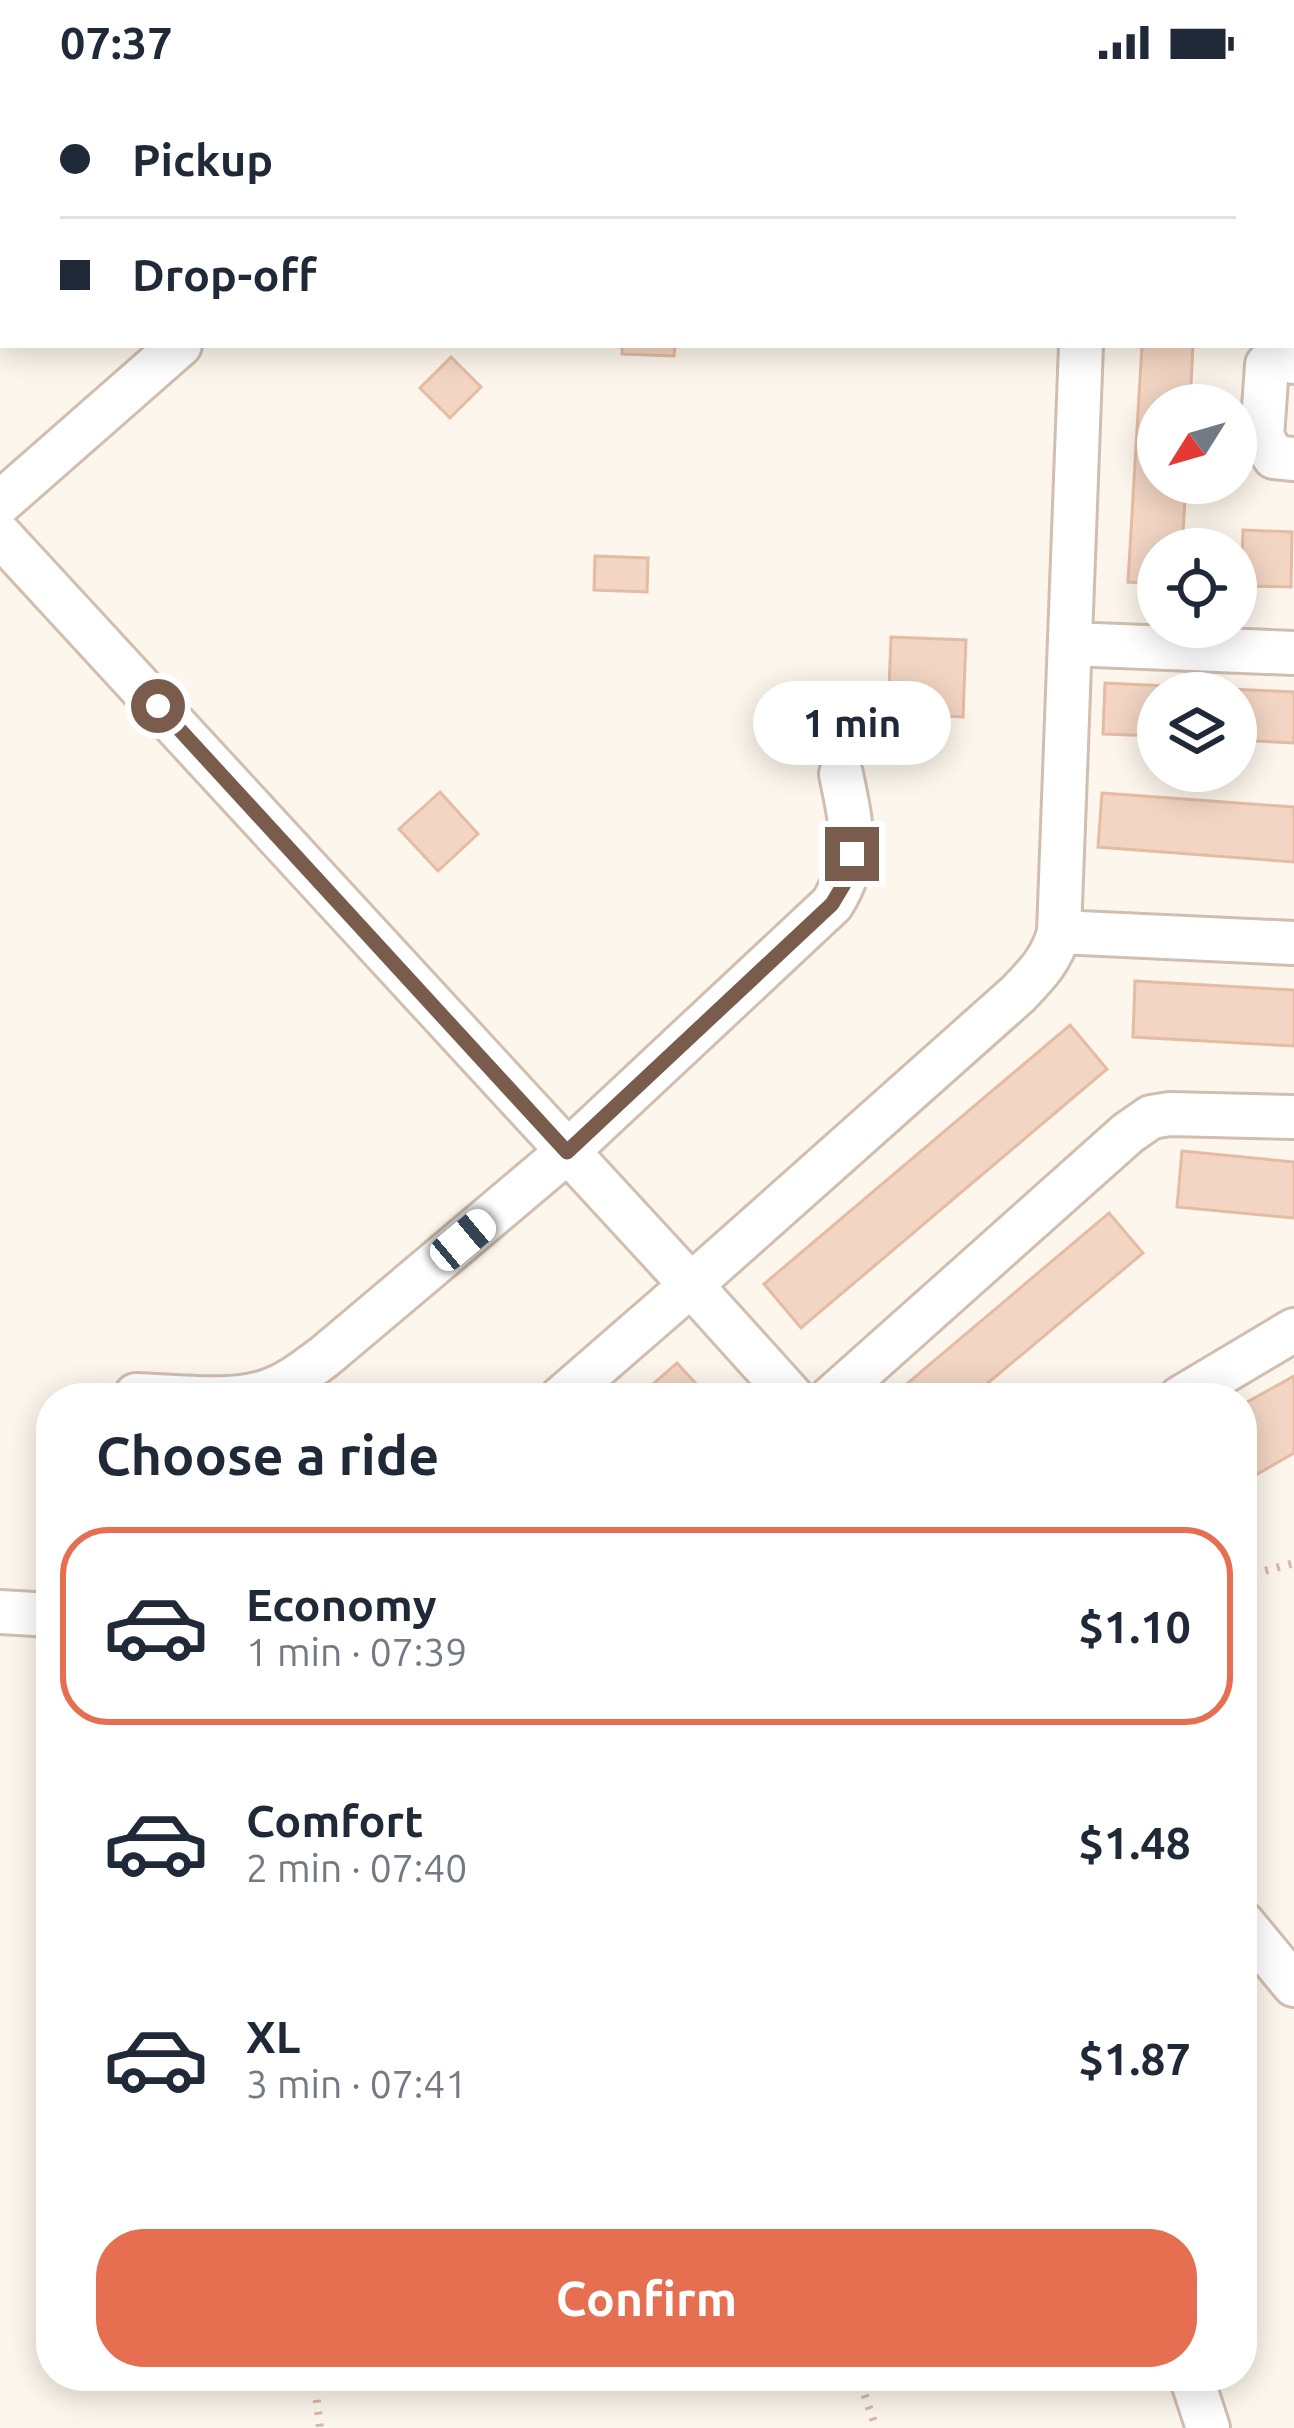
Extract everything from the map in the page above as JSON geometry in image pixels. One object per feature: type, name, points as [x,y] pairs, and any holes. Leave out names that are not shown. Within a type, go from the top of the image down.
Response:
[{"type":"street","points":[[0,503],[177,348]]},
{"type":"street","points":[[578,1383],[1018,994],[1054,951],[1081,348]]},
{"type":"street","points":[[1294,362],[1287,355],[1275,356],[1267,365],[1262,437],[1274,458],[1294,459]]},
{"type":"street","points":[[0,535],[780,1383]]},
{"type":"street","points":[[1070,644],[1294,653]]},
{"type":"street","points":[[287,1383],[324,1357],[567,1152],[832,904],[844,884],[852,854],[852,826],[841,774]]},
{"type":"street","points":[[1058,932],[1294,943]]},
{"type":"street","points":[[848,1383],[1128,1132],[1151,1117],[1294,1117]]},
{"type":"street","points":[[1205,1383],[1294,1330]]},
{"type":"street","points":[[0,1612],[36,1614]]},
{"type":"street","points":[[1257,1940],[1294,1985]]},
{"type":"street","points":[[1196,2391],[1208,2428]]},
{"type":"path","points":[[1257,1573],[1294,1564]]},
{"type":"path","points":[[316,2391],[320,2428]]},
{"type":"path","points":[[863,2391],[876,2428]]},
{"type":"building","points":[[622,348],[675,348],[674,356],[622,354]]},
{"type":"building","points":[[1142,348],[1193,348],[1191,384],[1140,384]]},
{"type":"building","points":[[451,357],[481,387],[450,418],[420,388]]},
{"type":"building","points":[[1137,430],[1137,504],[1185,504],[1183,528],[1137,528],[1137,583],[1128,582]]},
{"type":"building","points":[[1257,531],[1292,532],[1291,587],[1257,586]]},
{"type":"building","points":[[595,556],[648,558],[647,592],[594,590]]},
{"type":"building","points":[[891,637],[966,640],[963,717],[888,713]]},
{"type":"building","points":[[1105,683],[1137,685],[1137,735],[1103,734]]},
{"type":"building","points":[[1257,690],[1294,692],[1294,743],[1257,741]]},
{"type":"building","points":[[440,792],[478,834],[438,871],[399,829]]},
{"type":"building","points":[[1102,793],[1294,807],[1294,862],[1098,847]]},
{"type":"building","points":[[1135,981],[1294,990],[1294,1046],[1133,1037]]},
{"type":"building","points":[[1070,1025],[1107,1069],[801,1328],[764,1284]]},
{"type":"building","points":[[1182,1151],[1294,1162],[1294,1218],[1177,1207]]},
{"type":"building","points":[[1109,1213],[1143,1253],[988,1383],[908,1383]]},
{"type":"building","points":[[677,1363],[695,1383],[654,1383]]},
{"type":"building","points":[[1294,1376],[1294,1453],[1257,1474],[1257,1397]]},
{"type":"route","points":[[158,706],[567,1152],[832,904],[844,884],[852,854]]}]
